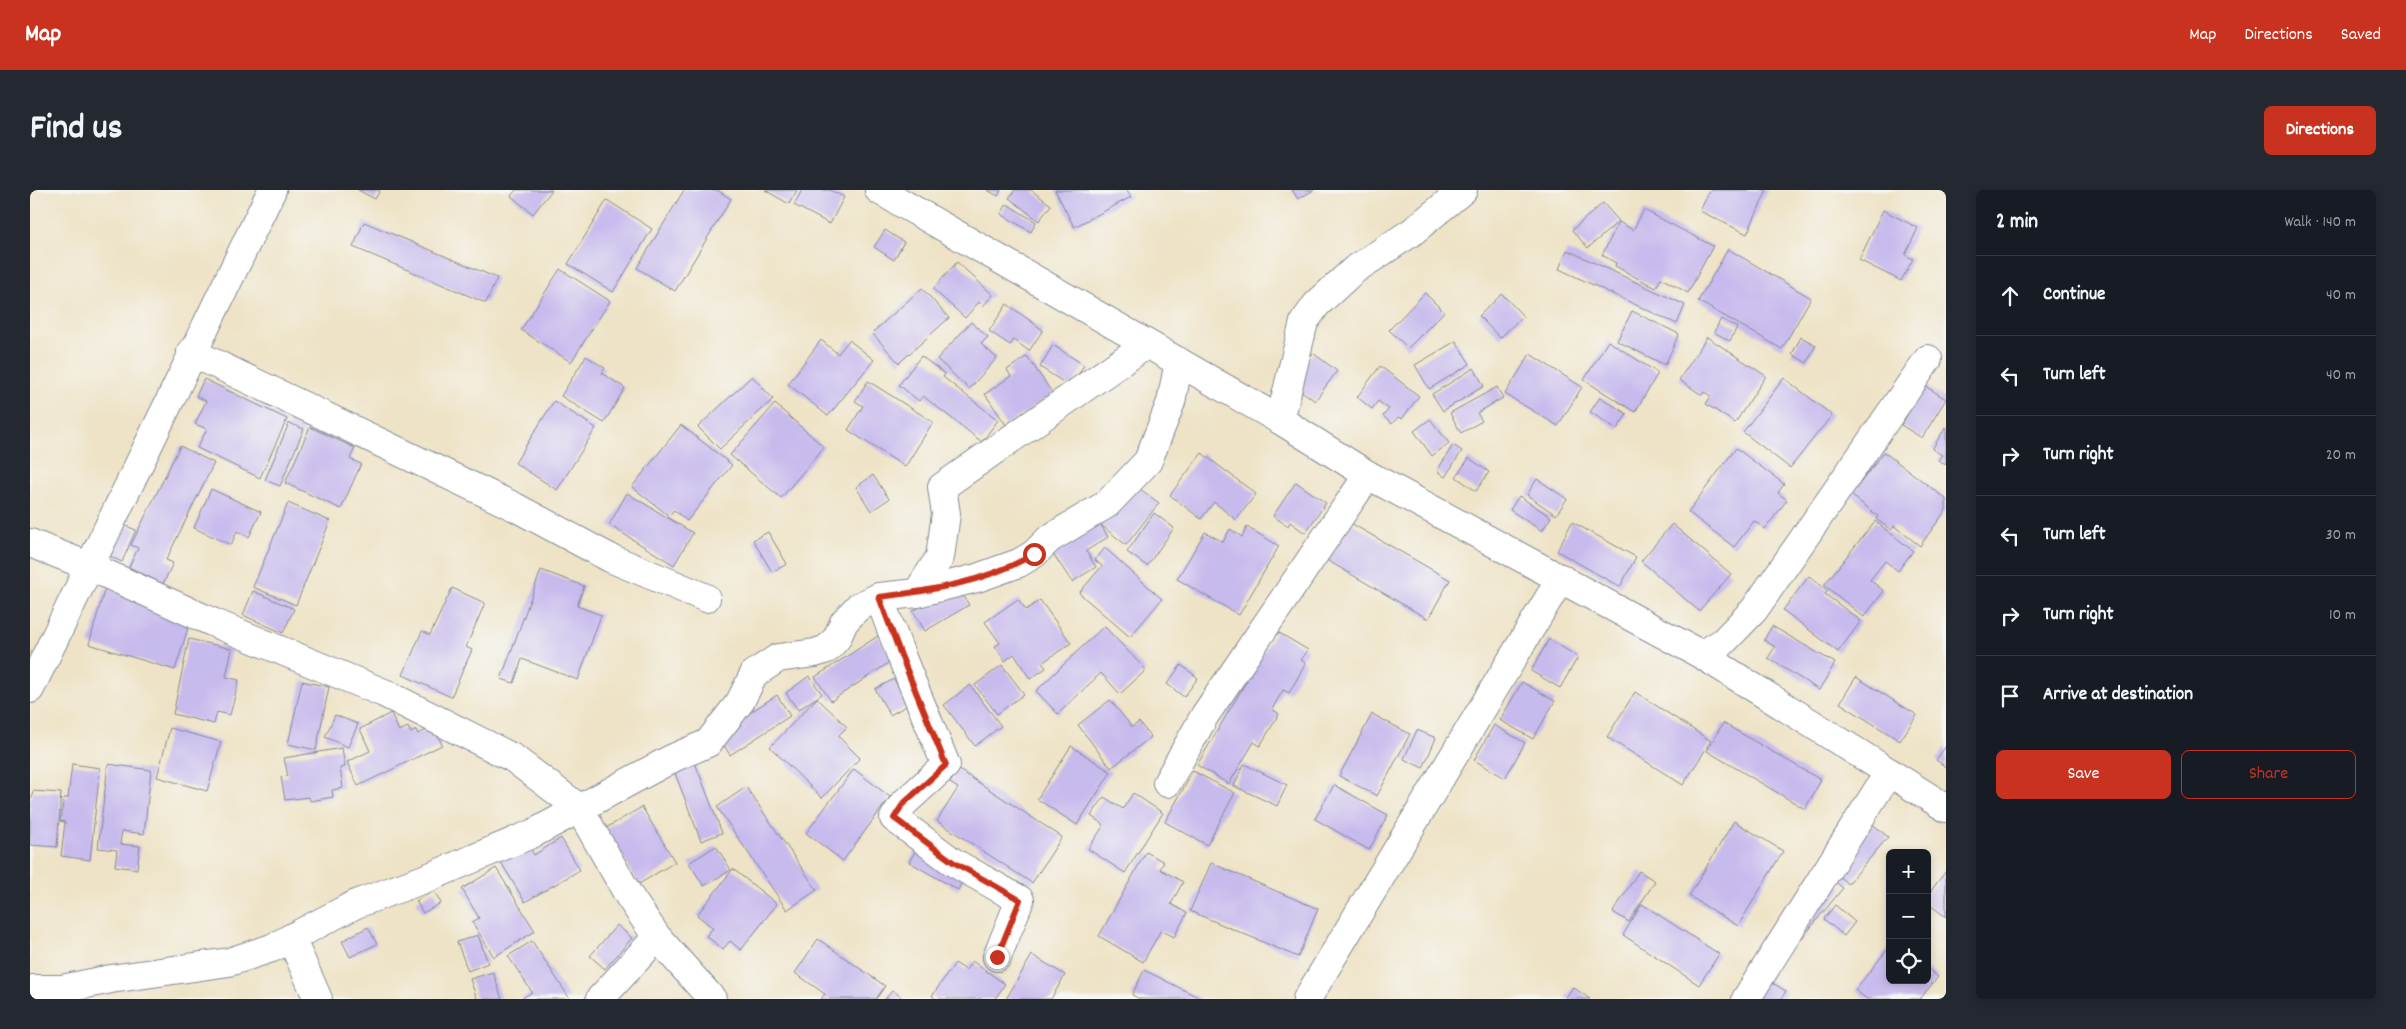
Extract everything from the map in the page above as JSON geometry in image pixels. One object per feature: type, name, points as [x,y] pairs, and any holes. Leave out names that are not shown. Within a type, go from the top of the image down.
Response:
[{"type":"street","points":[[30,689],[90,567],[191,352],[272,190]]},
{"type":"street","points":[[1280,420],[1304,322],[1317,304],[1354,270],[1412,232],[1463,190]]},
{"type":"street","points":[[884,191],[1280,420],[1368,475],[1702,655],[1946,808]]},
{"type":"street","points":[[917,592],[940,557],[946,514],[942,487],[1147,344]]},
{"type":"street","points":[[191,352],[515,507],[610,558],[706,598]]},
{"type":"street","points":[[1702,655],[1723,642],[1754,610],[1928,359]]},
{"type":"street","points":[[30,989],[62,990],[111,979],[229,962],[272,948],[356,904],[427,878],[534,833],[672,758],[708,743],[740,702],[754,674],[763,666],[778,658],[815,653],[827,649],[837,638],[844,622],[858,608],[879,597],[917,592],[976,578],[1018,563],[1034,554],[1049,539],[1107,504],[1148,461],[1171,402],[1179,362]]},
{"type":"street","points":[[1167,783],[1206,715],[1368,475]]},
{"type":"street","points":[[30,543],[393,698],[513,758],[578,808],[628,896],[657,937],[712,999]]},
{"type":"street","points":[[1307,999],[1560,578]]},
{"type":"street","points":[[879,597],[946,765],[903,804],[894,818],[953,862],[1020,900],[997,957]]},
{"type":"street","points":[[1746,999],[1889,772]]},
{"type":"street","points":[[600,999],[657,937]]},
{"type":"street","points":[[291,938],[318,999]]},
{"type":"building","points":[[358,190],[380,190],[375,199]]},
{"type":"building","points":[[516,190],[552,190],[533,214],[511,196]]},
{"type":"building","points":[[684,190],[717,190],[731,199],[675,291],[637,268]]},
{"type":"building","points":[[765,190],[797,190],[789,204]]},
{"type":"building","points":[[802,190],[830,190],[844,197],[830,224],[794,205]]},
{"type":"building","points":[[987,190],[1001,190],[998,196]]},
{"type":"building","points":[[1015,190],[1031,190],[1051,205],[1039,221],[1009,198]]},
{"type":"building","points":[[1055,190],[1127,190],[1131,197],[1074,227]]},
{"type":"building","points":[[1292,190],[1314,190],[1298,199]]},
{"type":"building","points":[[1710,190],[1767,190],[1747,234],[1700,211]]},
{"type":"building","points":[[607,200],[652,229],[613,292],[568,264]]},
{"type":"building","points":[[1603,203],[1619,221],[1588,248],[1572,230]]},
{"type":"building","points":[[1007,204],[1036,222],[1031,232],[1001,214]]},
{"type":"building","points":[[1644,210],[1713,246],[1688,293],[1661,278],[1656,288],[1615,266],[1616,263],[1602,255],[1619,222],[1633,230]]},
{"type":"building","points":[[1883,210],[1918,228],[1905,255],[1913,259],[1901,281],[1859,260]]},
{"type":"building","points":[[364,222],[497,278],[486,303],[353,247]]},
{"type":"building","points":[[885,230],[904,242],[894,260],[874,247]]},
{"type":"building","points":[[1728,249],[1811,298],[1782,349],[1698,301]]},
{"type":"building","points":[[1567,250],[1685,305],[1677,324],[1559,269]]},
{"type":"building","points":[[957,262],[993,295],[983,306],[979,302],[965,318],[933,289]]},
{"type":"building","points":[[560,269],[610,301],[571,362],[521,330]]},
{"type":"building","points":[[922,288],[949,318],[899,363],[872,333]]},
{"type":"building","points":[[1425,293],[1444,312],[1408,348],[1389,330]]},
{"type":"building","points":[[1502,294],[1523,316],[1500,338],[1479,316]]},
{"type":"building","points":[[1007,304],[1043,330],[1029,351],[1014,340],[1010,345],[989,331]]},
{"type":"building","points":[[1632,311],[1679,334],[1665,365],[1617,341]]},
{"type":"building","points":[[1721,319],[1737,327],[1730,341],[1714,332]]},
{"type":"building","points":[[971,322],[988,337],[981,344],[997,358],[969,389],[937,359]]},
{"type":"building","points":[[1707,337],[1766,376],[1735,423],[1706,404],[1711,396],[1704,392],[1702,395],[1679,380]]},
{"type":"building","points":[[1801,337],[1816,345],[1807,363],[1792,354]]},
{"type":"building","points":[[821,340],[838,354],[849,340],[874,360],[828,416],[788,384]]},
{"type":"building","points":[[1456,341],[1470,364],[1429,389],[1415,365]]},
{"type":"building","points":[[1608,341],[1658,373],[1635,412],[1584,380]]},
{"type":"building","points":[[1053,345],[1084,365],[1071,387],[1040,367]]},
{"type":"building","points":[[1313,353],[1337,371],[1315,401],[1291,383]]},
{"type":"building","points":[[1530,354],[1582,387],[1558,426],[1505,394]]},
{"type":"building","points":[[586,356],[605,368],[602,373],[625,388],[604,423],[561,396]]},
{"type":"building","points":[[921,356],[945,374],[943,377],[998,420],[982,442],[923,396],[919,401],[899,385]]},
{"type":"building","points":[[1027,356],[1053,394],[1006,425],[985,394],[1011,376],[1007,370]]},
{"type":"building","points":[[1380,366],[1419,396],[1402,419],[1398,417],[1392,424],[1383,416],[1389,409],[1378,401],[1372,409],[1357,397]]},
{"type":"building","points":[[1474,368],[1484,386],[1443,411],[1432,394]]},
{"type":"building","points":[[752,376],[773,399],[720,449],[698,427]]},
{"type":"building","points":[[1784,378],[1832,415],[1790,468],[1743,432]]},
{"type":"building","points":[[204,379],[287,419],[260,478],[197,448],[207,429],[195,424],[206,401],[196,396]]},
{"type":"building","points":[[868,381],[933,422],[905,467],[848,430],[863,406],[855,401]]},
{"type":"building","points":[[1925,386],[1946,399],[1922,438],[1901,425]]},
{"type":"building","points":[[1497,387],[1503,398],[1477,413],[1482,421],[1461,433],[1450,413]]},
{"type":"building","points":[[1600,397],[1627,414],[1617,429],[1590,412]]},
{"type":"building","points":[[554,401],[596,428],[557,490],[515,463]]},
{"type":"building","points":[[775,404],[824,447],[781,498],[730,455]]},
{"type":"building","points":[[1430,419],[1449,443],[1432,456],[1414,431]]},
{"type":"building","points":[[289,423],[304,429],[280,486],[265,480]]},
{"type":"building","points":[[681,425],[732,465],[687,521],[674,510],[669,516],[632,487]]},
{"type":"building","points":[[310,427],[355,448],[350,459],[361,464],[341,509],[285,483]]},
{"type":"building","points":[[1946,427],[1946,465],[1938,460],[1942,455],[1932,449]]},
{"type":"building","points":[[1453,445],[1462,451],[1445,477],[1437,471]]},
{"type":"building","points":[[180,446],[214,463],[166,560],[173,563],[163,584],[129,567],[138,548],[131,545]]},
{"type":"building","points":[[1736,448],[1784,484],[1778,493],[1787,500],[1765,529],[1754,521],[1734,547],[1688,512]]},
{"type":"building","points":[[1884,452],[1946,499],[1946,510],[1920,546],[1894,526],[1891,530],[1876,519],[1878,516],[1851,495]]},
{"type":"building","points":[[1202,453],[1256,494],[1236,520],[1214,502],[1201,519],[1170,495]]},
{"type":"building","points":[[1469,458],[1489,472],[1476,491],[1456,477]]},
{"type":"building","points":[[873,475],[889,499],[871,511],[856,487]]},
{"type":"building","points":[[1537,479],[1567,499],[1556,515],[1527,495]]},
{"type":"building","points":[[1296,482],[1326,503],[1305,533],[1290,522],[1288,526],[1273,516]]},
{"type":"building","points":[[1132,483],[1159,503],[1126,545],[1101,525]]},
{"type":"building","points":[[211,489],[261,512],[249,537],[237,531],[231,545],[194,528]]},
{"type":"building","points":[[627,493],[693,533],[674,565],[609,525]]},
{"type":"building","points":[[1519,496],[1551,517],[1542,531],[1510,510]]},
{"type":"building","points":[[288,503],[330,521],[296,605],[253,587]]},
{"type":"building","points":[[1154,513],[1174,528],[1147,566],[1127,552]]},
{"type":"building","points":[[1095,516],[1108,537],[1086,551],[1096,567],[1072,582],[1048,546]]},
{"type":"building","points":[[1340,517],[1450,580],[1428,619],[1318,555]]},
{"type":"building","points":[[1875,521],[1913,551],[1898,571],[1885,561],[1870,580],[1884,591],[1864,617],[1824,585]]},
{"type":"building","points":[[116,522],[136,530],[122,562],[103,553]]},
{"type":"building","points":[[1572,522],[1636,557],[1620,587],[1557,551]]},
{"type":"building","points":[[1672,524],[1731,574],[1699,611],[1641,561]]},
{"type":"building","points":[[1247,527],[1279,546],[1239,615],[1177,579],[1205,532],[1223,542],[1230,529],[1242,537]]},
{"type":"building","points":[[768,532],[787,564],[772,572],[753,540]]},
{"type":"building","points":[[1105,548],[1162,599],[1130,637],[1079,593],[1102,566],[1095,560]]},
{"type":"building","points":[[541,570],[584,586],[577,606],[601,615],[578,680],[522,659],[514,683],[501,679]]},
{"type":"building","points":[[1809,576],[1828,591],[1825,594],[1861,621],[1838,652],[1783,610]]},
{"type":"building","points":[[957,585],[969,605],[925,631],[913,611]]},
{"type":"building","points":[[105,588],[192,615],[175,670],[89,644]]},
{"type":"building","points":[[452,588],[485,603],[466,647],[472,650],[451,697],[403,675],[422,631],[430,635]]},
{"type":"building","points":[[253,591],[294,609],[283,633],[243,615]]},
{"type":"building","points":[[1018,599],[1026,610],[1040,600],[1071,643],[1042,663],[1046,668],[1030,679],[1014,654],[1005,661],[995,646],[1000,643],[985,622]]},
{"type":"building","points":[[1104,626],[1146,670],[1120,694],[1101,673],[1058,714],[1036,691]]},
{"type":"building","points":[[1772,626],[1835,663],[1819,690],[1768,658],[1775,647],[1764,640]]},
{"type":"building","points":[[1276,631],[1308,650],[1301,660],[1306,663],[1289,693],[1283,690],[1272,709],[1279,714],[1260,746],[1254,742],[1229,784],[1197,765]]},
{"type":"building","points":[[878,636],[893,660],[831,701],[815,677]]},
{"type":"building","points":[[189,639],[232,649],[226,677],[239,680],[230,715],[217,712],[214,724],[173,714]]},
{"type":"building","points":[[1549,639],[1578,657],[1560,688],[1531,671]]},
{"type":"building","points":[[1002,665],[1024,694],[997,714],[975,685]]},
{"type":"building","points":[[1181,665],[1198,678],[1184,697],[1167,684]]},
{"type":"building","points":[[809,676],[822,694],[798,710],[786,693]]},
{"type":"building","points":[[1856,677],[1917,715],[1900,741],[1840,703]]},
{"type":"building","points":[[894,679],[908,705],[890,715],[875,689]]},
{"type":"building","points":[[302,681],[329,687],[316,750],[288,744]]},
{"type":"building","points":[[1522,682],[1555,701],[1533,739],[1500,720]]},
{"type":"building","points":[[970,685],[1001,726],[975,746],[944,705]]},
{"type":"building","points":[[1635,692],[1711,741],[1683,785],[1607,737]]},
{"type":"building","points":[[777,695],[790,716],[730,755],[717,734]]},
{"type":"building","points":[[817,698],[847,727],[838,736],[860,758],[822,798],[770,747]]},
{"type":"building","points":[[1110,700],[1132,727],[1139,722],[1151,737],[1111,768],[1078,725]]},
{"type":"building","points":[[391,713],[399,731],[408,727],[411,733],[416,730],[418,734],[434,727],[442,745],[358,786],[347,762],[370,751],[360,729]]},
{"type":"building","points":[[1372,714],[1410,734],[1377,796],[1339,776]]},
{"type":"building","points":[[335,715],[358,724],[348,747],[325,737]]},
{"type":"building","points":[[1723,723],[1821,780],[1805,809],[1707,751]]},
{"type":"building","points":[[1494,725],[1525,743],[1505,778],[1474,760]]},
{"type":"building","points":[[170,728],[221,742],[207,791],[157,777]]},
{"type":"building","points":[[1417,730],[1436,738],[1423,768],[1404,759]]},
{"type":"building","points":[[1071,746],[1111,772],[1077,825],[1037,799]]},
{"type":"building","points":[[1946,746],[1946,767],[1936,760]]},
{"type":"building","points":[[342,748],[345,767],[340,768],[343,788],[332,790],[333,797],[310,801],[309,797],[285,800],[281,777],[288,776],[284,758]]},
{"type":"building","points":[[694,760],[722,833],[701,841],[673,768]]},
{"type":"building","points":[[72,764],[100,768],[90,860],[61,856],[65,822],[60,821],[64,798],[68,798]]},
{"type":"building","points":[[108,764],[151,770],[144,834],[122,831],[120,844],[140,846],[137,869],[115,866],[117,850],[98,848]]},
{"type":"building","points":[[1244,764],[1287,785],[1277,806],[1234,786]]},
{"type":"building","points":[[854,769],[890,797],[843,861],[806,833]]},
{"type":"building","points":[[958,769],[1062,837],[1032,883],[937,821],[958,788],[950,783]]},
{"type":"building","points":[[1193,771],[1235,793],[1207,845],[1165,822]]},
{"type":"building","points":[[1334,785],[1388,815],[1369,850],[1315,819]]},
{"type":"building","points":[[746,787],[817,890],[787,910],[717,807]]},
{"type":"building","points":[[33,791],[61,793],[57,847],[30,845],[30,798],[32,798]]},
{"type":"building","points":[[1133,793],[1163,813],[1125,873],[1088,849],[1104,825],[1091,816],[1104,797],[1123,809]]},
{"type":"building","points":[[642,807],[675,862],[639,884],[606,828]]},
{"type":"building","points":[[1734,821],[1783,851],[1738,926],[1689,896]]},
{"type":"building","points":[[1870,822],[1888,837],[1848,884],[1830,869]]},
{"type":"building","points":[[561,838],[580,870],[525,902],[499,859],[527,842],[534,855]]},
{"type":"building","points":[[716,846],[731,870],[704,886],[689,863]]},
{"type":"building","points":[[917,848],[965,876],[958,890],[909,862]]},
{"type":"building","points":[[1146,852],[1164,862],[1160,869],[1183,882],[1171,904],[1187,913],[1174,937],[1161,930],[1143,962],[1099,936]]},
{"type":"building","points":[[1211,863],[1318,909],[1298,957],[1190,911]]},
{"type":"building","points":[[496,868],[535,931],[494,957],[472,922],[479,918],[462,889]]},
{"type":"building","points":[[733,869],[777,904],[741,950],[730,941],[723,949],[706,936],[713,928],[697,915]]},
{"type":"building","points":[[1639,871],[1655,881],[1629,922],[1613,912]]},
{"type":"building","points":[[1946,871],[1946,917],[1931,906],[1931,891]]},
{"type":"building","points":[[1833,880],[1843,888],[1797,944]]},
{"type":"building","points":[[434,891],[441,903],[423,913],[416,901]]},
{"type":"building","points":[[1642,904],[1719,954],[1699,985],[1623,935]]},
{"type":"building","points":[[1835,905],[1855,922],[1844,936],[1824,919]]},
{"type":"building","points":[[617,925],[632,938],[605,969],[590,956]]},
{"type":"building","points":[[368,927],[377,944],[350,957],[342,941]]},
{"type":"building","points":[[478,935],[488,963],[468,971],[457,942]]},
{"type":"building","points":[[818,939],[885,986],[876,999],[821,999],[825,994],[795,973]]},
{"type":"building","points":[[532,941],[570,999],[521,999],[532,992],[508,956]]},
{"type":"building","points":[[1886,951],[1886,984],[1931,984],[1931,971],[1938,977],[1920,999],[1867,999],[1855,990]]},
{"type":"building","points":[[1032,955],[1065,975],[1051,999],[1006,999]]},
{"type":"building","points":[[972,961],[1005,984],[995,999],[936,999],[932,996],[955,963],[966,970]]},
{"type":"building","points":[[1144,970],[1202,999],[1140,999],[1132,995]]},
{"type":"building","points":[[493,972],[502,999],[477,999],[470,979]]},
{"type":"building","points":[[1762,977],[1786,991],[1781,999],[1749,999]]},
{"type":"building","points":[[1573,987],[1590,999],[1565,999]]},
{"type":"building","points":[[893,990],[903,999],[885,999]]},
{"type":"route","points":[[997,957],[1020,900],[953,862],[894,818],[903,804],[946,765],[879,597],[917,592],[976,578],[1018,563],[1034,554]]}]
